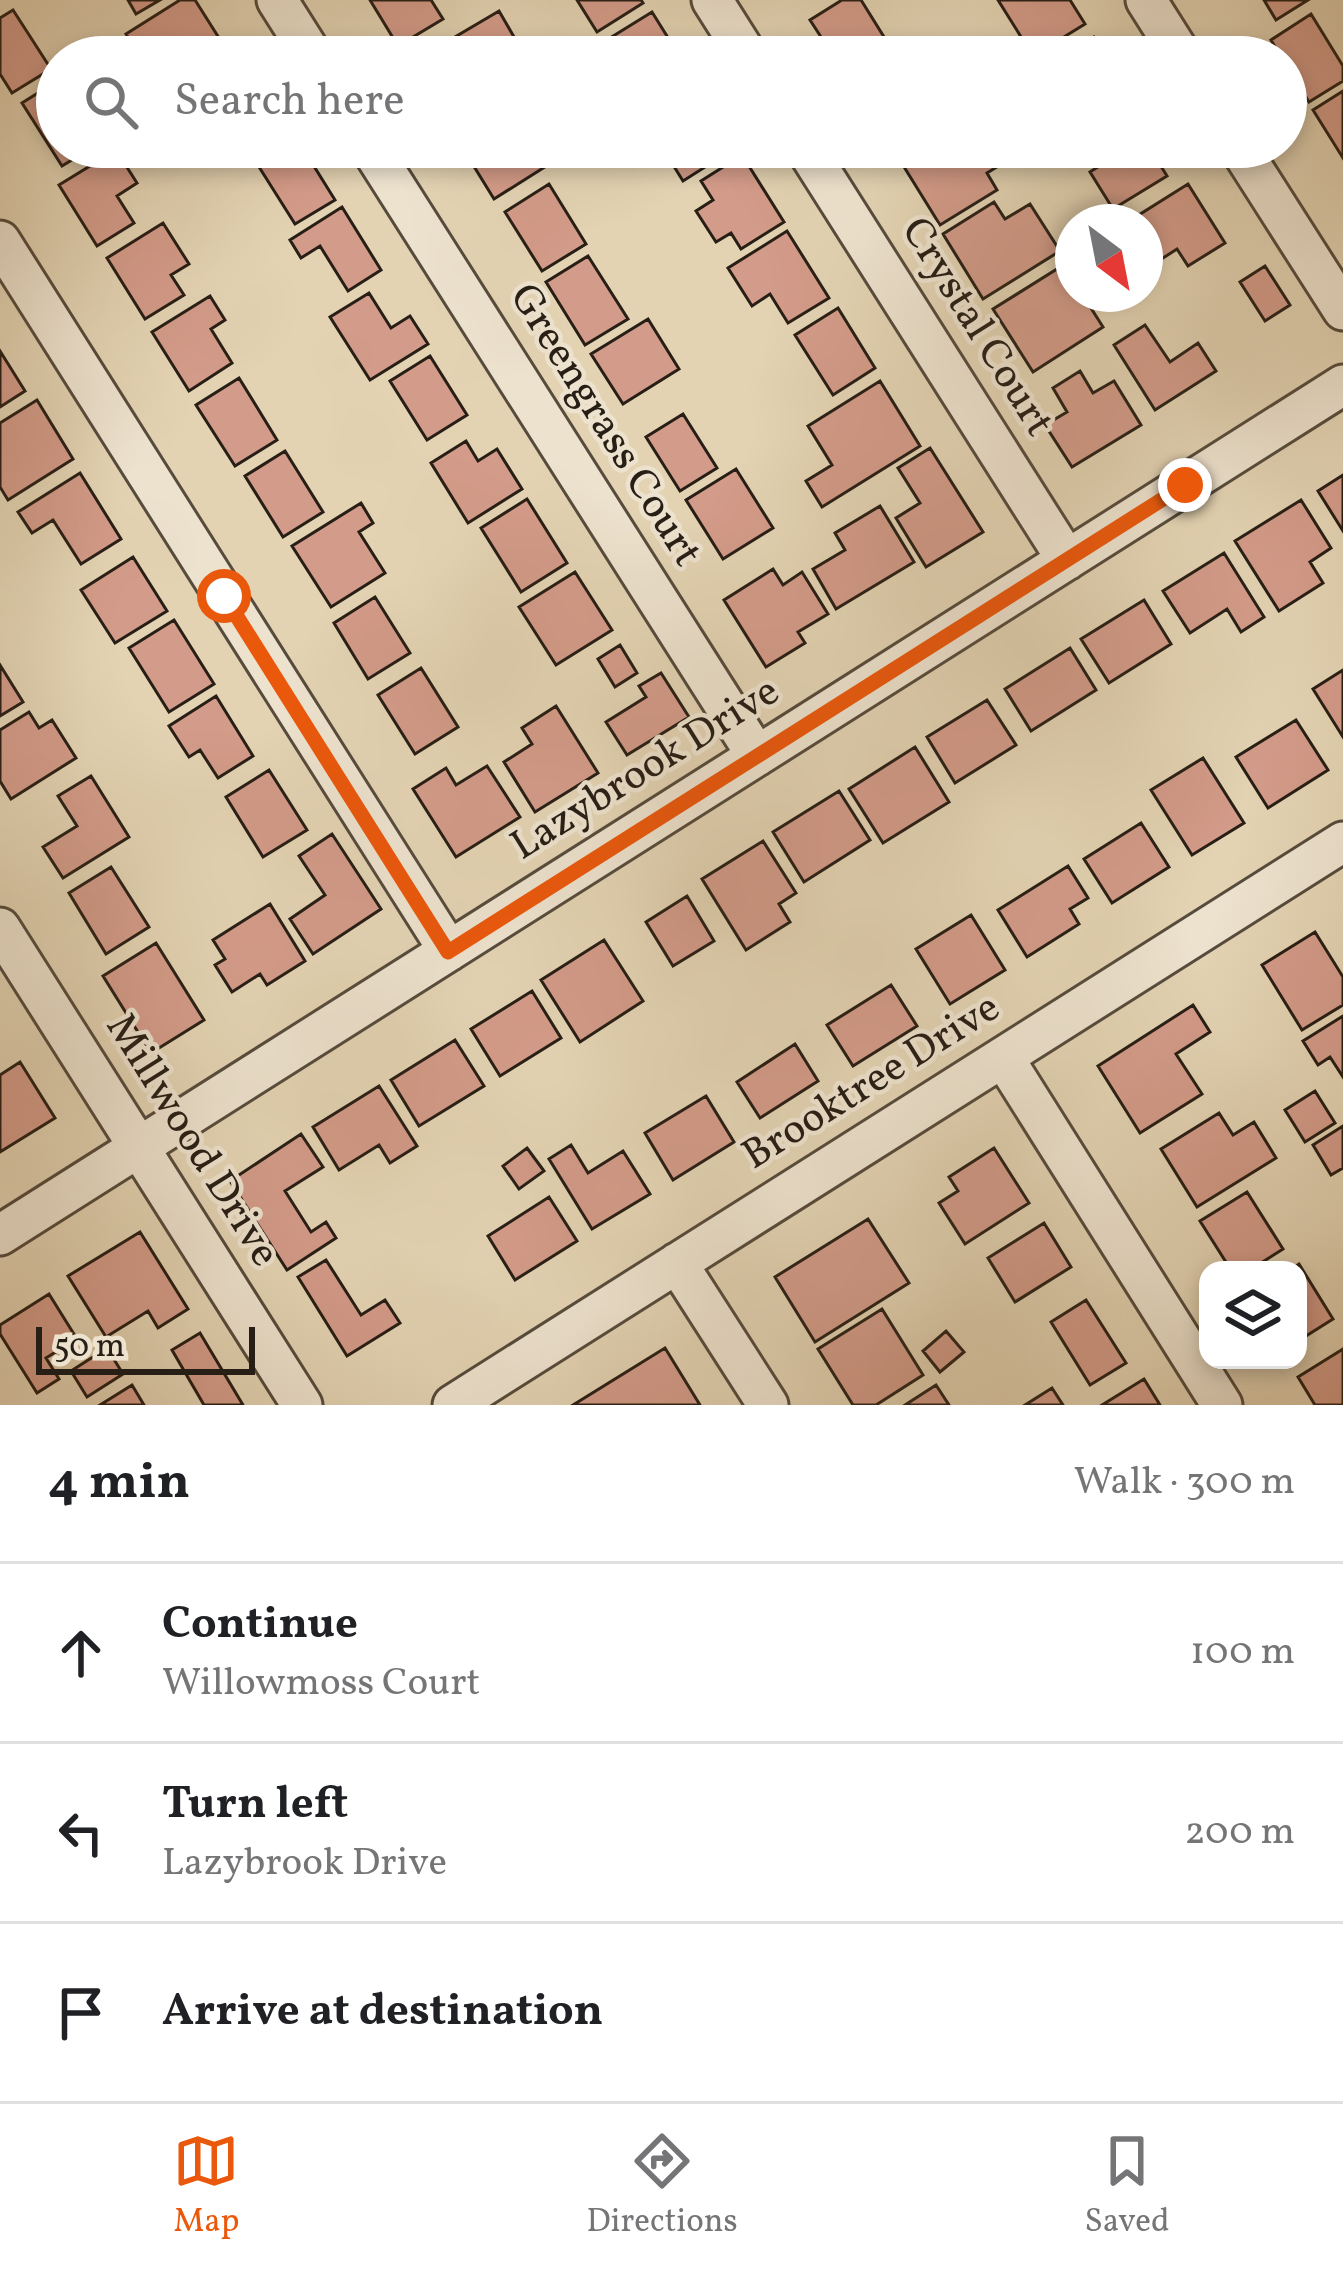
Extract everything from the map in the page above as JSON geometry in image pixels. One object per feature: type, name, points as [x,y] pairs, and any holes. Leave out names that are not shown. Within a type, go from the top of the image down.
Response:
[{"type":"street","points":[[277,0],[300,36]]},
{"type":"street","points":[[712,0],[735,36]]},
{"type":"street","points":[[1146,0],[1169,36]]},
{"type":"street","name":"Greengrass Court","points":[[383,168],[757,756]]},
{"type":"street","name":"Crystal Court","points":[[818,168],[1067,560]]},
{"type":"street","points":[[1252,168],[1343,310]]},
{"type":"street","points":[[0,242],[448,952]]},
{"type":"street","name":"Lazybrook Drive","points":[[0,1235],[1343,386]]},
{"type":"street","name":"Brooktree Drive","points":[[453,1405],[1003,1057],[1339,853]]},
{"type":"street","name":"Millwood Drive","points":[[0,928],[302,1405]]},
{"type":"street","points":[[1003,1057],[1222,1405]]},
{"type":"street","points":[[677,1263],[768,1405]]},
{"type":"building","points":[[128,0],[160,0],[136,14]]},
{"type":"building","points":[[180,0],[195,0],[218,36],[127,36]]},
{"type":"building","points":[[370,0],[431,0],[443,19],[415,36],[392,36]]},
{"type":"building","points":[[577,0],[641,0],[643,3],[597,32]]},
{"type":"building","points":[[842,0],[861,0],[883,36],[820,36],[810,20]]},
{"type":"building","points":[[998,0],[1070,0],[1085,24],[1066,36],[1020,36]]},
{"type":"building","points":[[1264,0],[1308,0],[1276,20]]},
{"type":"building","points":[[13,10],[36,46],[36,78],[12,93],[0,74],[0,18]]},
{"type":"building","points":[[499,11],[513,36],[457,36]]},
{"type":"building","points":[[652,12],[667,36],[613,36]]},
{"type":"building","points":[[1311,14],[1343,66],[1343,81],[1309,102],[1307,36],[1277,36]]},
{"type":"building","points":[[1343,91],[1343,158],[1313,110]]},
{"type":"building","points":[[36,94],[36,125],[22,103]]},
{"type":"building","points":[[87,168],[127,168],[137,183],[117,196],[134,223],[97,246],[59,185]]},
{"type":"building","points":[[260,168],[315,168],[335,200],[295,224]]},
{"type":"building","points":[[475,168],[543,168],[494,199]]},
{"type":"building","points":[[675,168],[703,168],[683,181]]},
{"type":"building","points":[[722,168],[750,168],[784,222],[741,249],[731,233],[716,242],[696,211],[713,200],[701,181]]},
{"type":"building","points":[[905,168],[995,168],[987,173],[997,190],[940,225]]},
{"type":"building","points":[[1096,168],[1162,168],[1167,176],[1121,204],[1110,204],[1090,172]]},
{"type":"building","points":[[549,184],[586,244],[542,271],[505,212]]},
{"type":"building","points":[[1188,184],[1225,243],[1188,266],[1177,249],[1163,258],[1163,204],[1156,204]]},
{"type":"building","points":[[994,202],[1005,219],[1030,204],[1055,243],[1055,254],[983,299],[943,234]]},
{"type":"building","points":[[342,207],[381,270],[348,291],[320,246],[301,258],[290,240]]},
{"type":"building","points":[[163,223],[189,264],[171,275],[184,295],[145,319],[107,258]]},
{"type":"building","points":[[787,231],[829,298],[788,323],[770,294],[752,306],[728,268]]},
{"type":"building","points":[[588,256],[628,319],[585,345],[546,282]]},
{"type":"building","points":[[1265,266],[1290,305],[1265,321],[1240,282]]},
{"type":"building","points":[[1055,270],[1055,312],[1093,312],[1103,327],[1033,372],[993,309]]},
{"type":"building","points":[[369,293],[391,328],[410,316],[428,344],[370,380],[330,317]]},
{"type":"building","points":[[210,296],[225,320],[211,329],[232,363],[189,391],[152,332]]},
{"type":"building","points":[[838,308],[875,368],[833,395],[795,335]]},
{"type":"building","points":[[648,319],[679,369],[623,404],[591,354]]},
{"type":"building","points":[[1145,325],[1170,362],[1198,343],[1216,371],[1155,410],[1114,345]]},
{"type":"building","points":[[0,351],[25,391],[0,407]]},
{"type":"building","points":[[430,356],[467,415],[427,440],[390,381]]},
{"type":"building","points":[[1080,371],[1093,393],[1114,381],[1141,425],[1072,467],[1045,425],[1067,412],[1053,388]]},
{"type":"building","points":[[239,378],[277,440],[235,466],[196,405]]},
{"type":"building","points":[[880,381],[920,446],[822,507],[806,481],[832,465],[808,426]]},
{"type":"building","points":[[37,400],[73,459],[8,500],[0,487],[0,423]]},
{"type":"building","points":[[683,414],[717,468],[680,491],[646,437]]},
{"type":"building","points":[[466,441],[478,461],[497,449],[522,489],[468,523],[431,463]]},
{"type":"building","points":[[930,448],[983,532],[926,567],[896,518],[920,503],[898,468]]},
{"type":"building","points":[[285,451],[323,512],[283,537],[245,476]]},
{"type":"building","points":[[736,469],[773,528],[723,559],[686,500]]},
{"type":"building","points":[[80,473],[121,539],[81,564],[53,520],[32,533],[18,512]]},
{"type":"building","points":[[1343,475],[1343,531],[1318,491]]},
{"type":"building","points":[[527,499],[567,563],[521,592],[481,528]]},
{"type":"building","points":[[1301,500],[1331,548],[1310,562],[1323,583],[1279,611],[1235,541]]},
{"type":"building","points":[[361,503],[373,523],[359,532],[385,573],[331,607],[292,546]]},
{"type":"building","points":[[880,506],[914,562],[836,609],[813,569],[845,550],[835,533]]},
{"type":"building","points":[[1224,553],[1264,617],[1241,632],[1227,609],[1190,633],[1163,591]]},
{"type":"building","points":[[133,557],[167,611],[115,643],[81,590]]},
{"type":"building","points":[[773,569],[783,585],[802,572],[828,614],[798,632],[805,643],[766,667],[724,600]]},
{"type":"building","points":[[575,572],[612,630],[556,665],[519,607]]},
{"type":"building","points":[[375,597],[410,653],[368,679],[334,623]]},
{"type":"building","points":[[1144,600],[1171,644],[1109,683],[1081,639]]},
{"type":"building","points":[[174,620],[214,684],[169,712],[129,648]]},
{"type":"building","points":[[620,645],[637,673],[615,687],[598,659]]},
{"type":"building","points":[[1070,648],[1096,690],[1031,731],[1005,689]]},
{"type":"building","points":[[0,665],[23,702],[0,716]]},
{"type":"building","points":[[421,668],[458,727],[415,754],[378,695]]},
{"type":"building","points":[[1343,670],[1343,737],[1313,689]]},
{"type":"building","points":[[661,673],[689,717],[627,755],[606,722],[646,697],[639,686]]},
{"type":"building","points":[[216,696],[253,756],[218,778],[200,750],[189,757],[169,726]]},
{"type":"building","points":[[987,700],[1016,745],[955,783],[927,737]]},
{"type":"building","points":[[556,706],[598,773],[535,812],[504,762],[532,744],[522,728]]},
{"type":"building","points":[[29,712],[39,728],[52,720],[76,758],[11,799],[0,781],[0,730]]},
{"type":"building","points":[[1296,720],[1328,770],[1268,808],[1236,757]]},
{"type":"building","points":[[915,747],[949,802],[883,843],[849,789]]},
{"type":"building","points":[[1203,758],[1244,823],[1192,855],[1151,790]]},
{"type":"building","points":[[487,766],[520,817],[456,857],[413,789],[446,768],[456,785]]},
{"type":"building","points":[[269,770],[307,830],[263,857],[226,797]]},
{"type":"building","points":[[91,776],[129,837],[63,878],[43,847],[77,826],[58,796]]},
{"type":"building","points":[[839,791],[870,840],[804,882],[773,832]]},
{"type":"building","points":[[1141,823],[1169,867],[1112,903],[1084,859]]},
{"type":"building","points":[[332,834],[381,909],[313,954],[290,919],[325,895],[299,856]]},
{"type":"building","points":[[763,841],[796,893],[779,904],[790,922],[746,950],[702,879]]},
{"type":"building","points":[[1068,866],[1088,898],[1070,909],[1079,924],[1027,957],[998,910]]},
{"type":"building","points":[[111,867],[149,927],[106,954],[69,893]]},
{"type":"building","points":[[687,896],[714,941],[673,966],[646,922]]},
{"type":"building","points":[[270,904],[305,961],[267,985],[260,974],[232,992],[215,965],[225,959],[213,940]]},
{"type":"building","points":[[971,915],[1005,970],[950,1004],[916,949]]},
{"type":"building","points":[[1315,932],[1343,977],[1343,1005],[1302,1030],[1262,965]]},
{"type":"building","points":[[604,940],[643,1001],[580,1042],[541,980]]},
{"type":"building","points":[[156,943],[204,1020],[151,1053],[103,976]]},
{"type":"building","points":[[891,985],[917,1026],[853,1066],[827,1025]]},
{"type":"building","points":[[532,991],[561,1038],[500,1076],[471,1029]]},
{"type":"building","points":[[1193,1005],[1210,1032],[1176,1054],[1202,1094],[1140,1133],[1098,1066]]},
{"type":"building","points":[[1343,1016],[1343,1077],[1330,1057],[1318,1065],[1303,1041]]},
{"type":"building","points":[[455,1040],[484,1086],[419,1126],[391,1080]]},
{"type":"building","points":[[795,1044],[818,1081],[760,1118],[737,1082]]},
{"type":"building","points":[[20,1062],[55,1118],[0,1152],[0,1075]]},
{"type":"building","points":[[379,1086],[417,1146],[390,1163],[379,1145],[339,1170],[313,1127]]},
{"type":"building","points":[[1315,1091],[1335,1123],[1305,1142],[1285,1110]]},
{"type":"building","points":[[706,1096],[734,1142],[673,1180],[645,1133]]},
{"type":"building","points":[[1219,1113],[1233,1135],[1254,1122],[1276,1158],[1197,1207],[1161,1149]]},
{"type":"building","points":[[1343,1126],[1343,1168],[1331,1175],[1313,1145]]},
{"type":"building","points":[[301,1134],[323,1167],[285,1191],[311,1232],[326,1222],[336,1238],[287,1270],[230,1181]]},
{"type":"building","points":[[571,1145],[588,1173],[623,1151],[650,1194],[592,1229],[549,1159]]},
{"type":"building","points":[[527,1148],[544,1171],[519,1189],[503,1166]]},
{"type":"building","points":[[994,1148],[1029,1203],[965,1244],[939,1203],[958,1191],[949,1177]]},
{"type":"building","points":[[1247,1192],[1283,1249],[1264,1261],[1225,1261],[1200,1221]]},
{"type":"building","points":[[549,1197],[577,1241],[515,1280],[488,1236]]},
{"type":"building","points":[[868,1219],[909,1283],[815,1342],[775,1277]]},
{"type":"building","points":[[1044,1223],[1071,1267],[1015,1302],[988,1258]]},
{"type":"building","points":[[140,1232],[188,1309],[158,1328],[148,1311],[106,1337],[68,1276]]},
{"type":"building","points":[[326,1260],[361,1315],[385,1300],[400,1323],[347,1356],[298,1277]]},
{"type":"building","points":[[1307,1277],[1333,1319],[1307,1335]]},
{"type":"building","points":[[49,1294],[77,1339],[46,1358],[59,1379],[37,1393],[0,1334],[0,1325]]},
{"type":"building","points":[[1086,1300],[1126,1363],[1090,1385],[1051,1322]]},
{"type":"building","points":[[882,1309],[923,1375],[876,1405],[853,1405],[818,1349]]},
{"type":"building","points":[[946,1331],[964,1352],[940,1372],[923,1351]]},
{"type":"building","points":[[200,1333],[243,1405],[204,1405],[172,1350]]},
{"type":"building","points":[[107,1348],[123,1374],[87,1397],[71,1371]]},
{"type":"building","points":[[665,1348],[700,1405],[573,1405]]},
{"type":"building","points":[[1343,1349],[1343,1405],[1315,1405],[1298,1377]]},
{"type":"building","points":[[1144,1379],[1160,1405],[1102,1405]]},
{"type":"building","points":[[132,1385],[144,1405],[100,1405]]},
{"type":"building","points":[[936,1385],[949,1405],[905,1405]]},
{"type":"building","points":[[1052,1388],[1063,1405],[1025,1405]]},
{"type":"route","points":[[224,596],[448,952],[1185,485]]}]
